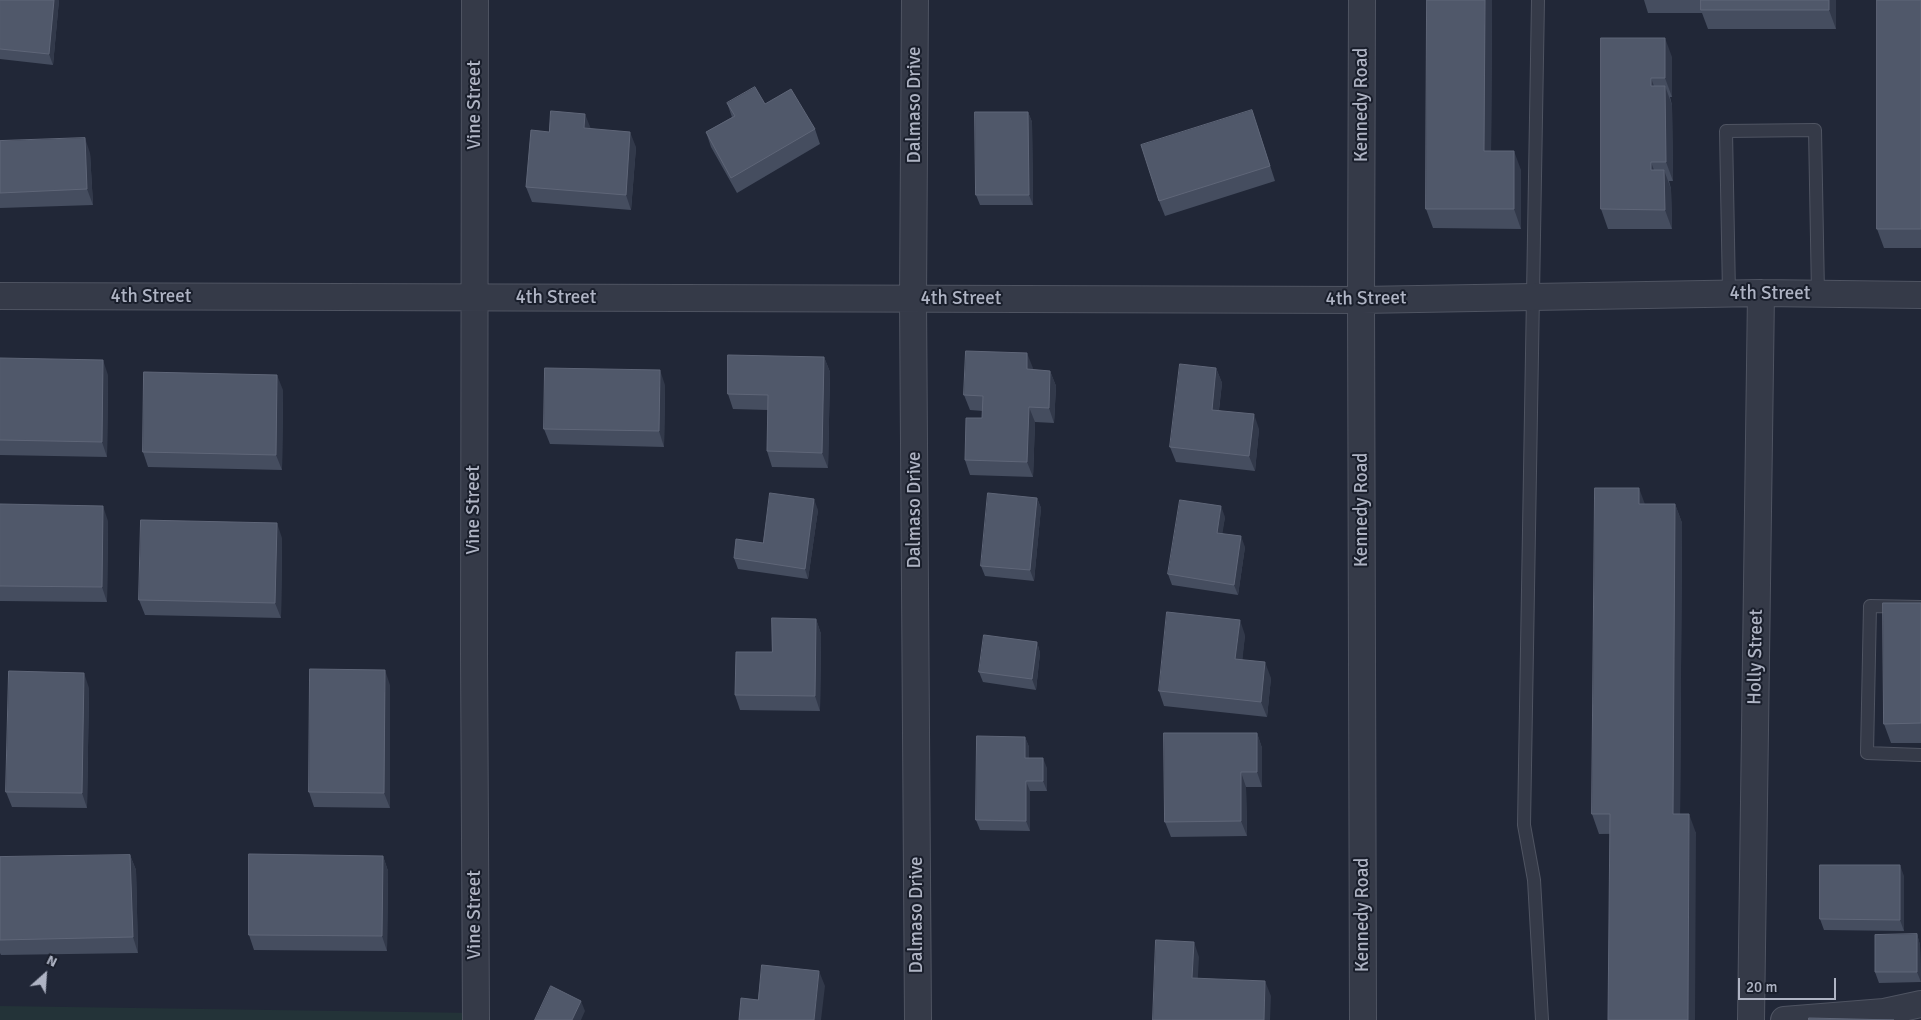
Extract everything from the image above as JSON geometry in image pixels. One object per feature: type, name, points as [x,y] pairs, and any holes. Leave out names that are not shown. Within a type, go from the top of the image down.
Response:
[{"type":"street","name":"Vine Street","points":[[475,0],[476,1020]]},
{"type":"street","name":"Dalmaso Drive","points":[[915,0],[914,299],[918,1020]]},
{"type":"street","name":"Kennedy Road","points":[[1362,0],[1363,1020]]},
{"type":"street","name":"4th Street","points":[[0,296],[1361,300],[1761,293],[1921,295]]},
{"type":"street","name":"Holly Street","points":[[1751,1020],[1761,293]]},
{"type":"street","points":[[1784,1020],[1884,1012],[1921,1004]]},
{"type":"lane","points":[[1538,0],[1524,825],[1534,880],[1542,1020]]},
{"type":"lane","points":[[1729,294],[1726,131],[1815,130],[1818,294]]},
{"type":"lane","points":[[1921,607],[1870,606],[1867,753],[1921,755]]},
{"type":"shaded area","points":[[0,1006],[476,1013],[476,1020],[0,1020]]},
{"type":"building","points":[[0,0],[54,0],[49,54],[0,49]]},
{"type":"building","points":[[1427,0],[1485,0],[1484,151],[1514,151],[1514,209],[1426,209]]},
{"type":"building","points":[[1701,0],[1829,0],[1829,10],[1701,10]]},
{"type":"building","points":[[1877,0],[1921,0],[1921,229],[1877,229]]},
{"type":"building","points":[[1601,38],[1665,38],[1665,78],[1651,78],[1651,86],[1665,86],[1666,162],[1651,162],[1651,170],[1664,170],[1665,210],[1601,209]]},
{"type":"building","points":[[755,87],[765,104],[791,89],[815,129],[731,178],[706,132],[735,116],[727,103]]},
{"type":"building","points":[[1252,110],[1270,166],[1159,201],[1141,145]]},
{"type":"building","points":[[551,111],[585,114],[584,128],[630,132],[626,195],[526,187],[531,130],[549,132]]},
{"type":"building","points":[[975,112],[1028,112],[1029,195],[976,195]]},
{"type":"building","points":[[85,138],[87,189],[0,193],[0,141]]},
{"type":"building","points":[[966,351],[1027,353],[1027,369],[1050,371],[1049,408],[1029,407],[1027,462],[965,460],[966,418],[982,418],[983,396],[964,395]]},
{"type":"building","points":[[728,355],[824,357],[822,453],[767,451],[768,395],[728,394]]},
{"type":"building","points":[[0,358],[103,360],[102,442],[0,440]]},
{"type":"building","points":[[1180,364],[1216,368],[1212,410],[1254,414],[1249,456],[1170,447]]},
{"type":"building","points":[[545,368],[660,370],[659,431],[544,429]]},
{"type":"building","points":[[144,372],[277,375],[276,455],[143,452]]},
{"type":"building","points":[[1595,488],[1639,488],[1639,504],[1675,504],[1673,814],[1689,814],[1688,1020],[1608,1020],[1610,814],[1592,814]]},
{"type":"building","points":[[770,493],[814,499],[805,569],[734,558],[736,539],[763,543]]},
{"type":"building","points":[[988,493],[1037,498],[1030,570],[981,566]]},
{"type":"building","points":[[1180,500],[1221,506],[1217,533],[1241,536],[1234,585],[1168,574]]},
{"type":"building","points":[[0,504],[103,506],[102,587],[0,586]]},
{"type":"building","points":[[141,520],[277,523],[275,603],[139,600]]},
{"type":"building","points":[[1883,603],[1921,603],[1921,723],[1884,724]]},
{"type":"building","points":[[1167,612],[1240,620],[1235,659],[1265,662],[1261,702],[1159,691]]},
{"type":"building","points":[[772,618],[816,619],[815,696],[735,695],[736,652],[772,652]]},
{"type":"building","points":[[984,635],[1037,642],[1032,679],[979,672]]},
{"type":"building","points":[[310,669],[385,670],[384,793],[309,792]]},
{"type":"building","points":[[9,671],[84,673],[82,793],[6,792]]},
{"type":"building","points":[[1164,733],[1257,733],[1257,772],[1241,772],[1241,821],[1165,822]]},
{"type":"building","points":[[977,736],[1025,737],[1025,758],[1043,758],[1043,781],[1026,781],[1026,821],[976,820]]},
{"type":"building","points":[[249,854],[383,856],[382,936],[249,935]]},
{"type":"building","points":[[130,855],[133,937],[0,940],[0,857]]},
{"type":"building","points":[[1820,865],[1900,865],[1900,920],[1820,919]]},
{"type":"building","points":[[1917,934],[1917,972],[1875,972],[1875,935]]},
{"type":"building","points":[[1156,940],[1194,942],[1192,978],[1265,981],[1264,1020],[1153,1020]]},
{"type":"building","points":[[762,965],[819,971],[814,1020],[739,1020],[741,998],[758,1000]]},
{"type":"building","points":[[551,986],[581,1001],[572,1020],[535,1020]]},
{"type":"building","points":[[1809,1018],[1894,1020],[1809,1020]]}]
